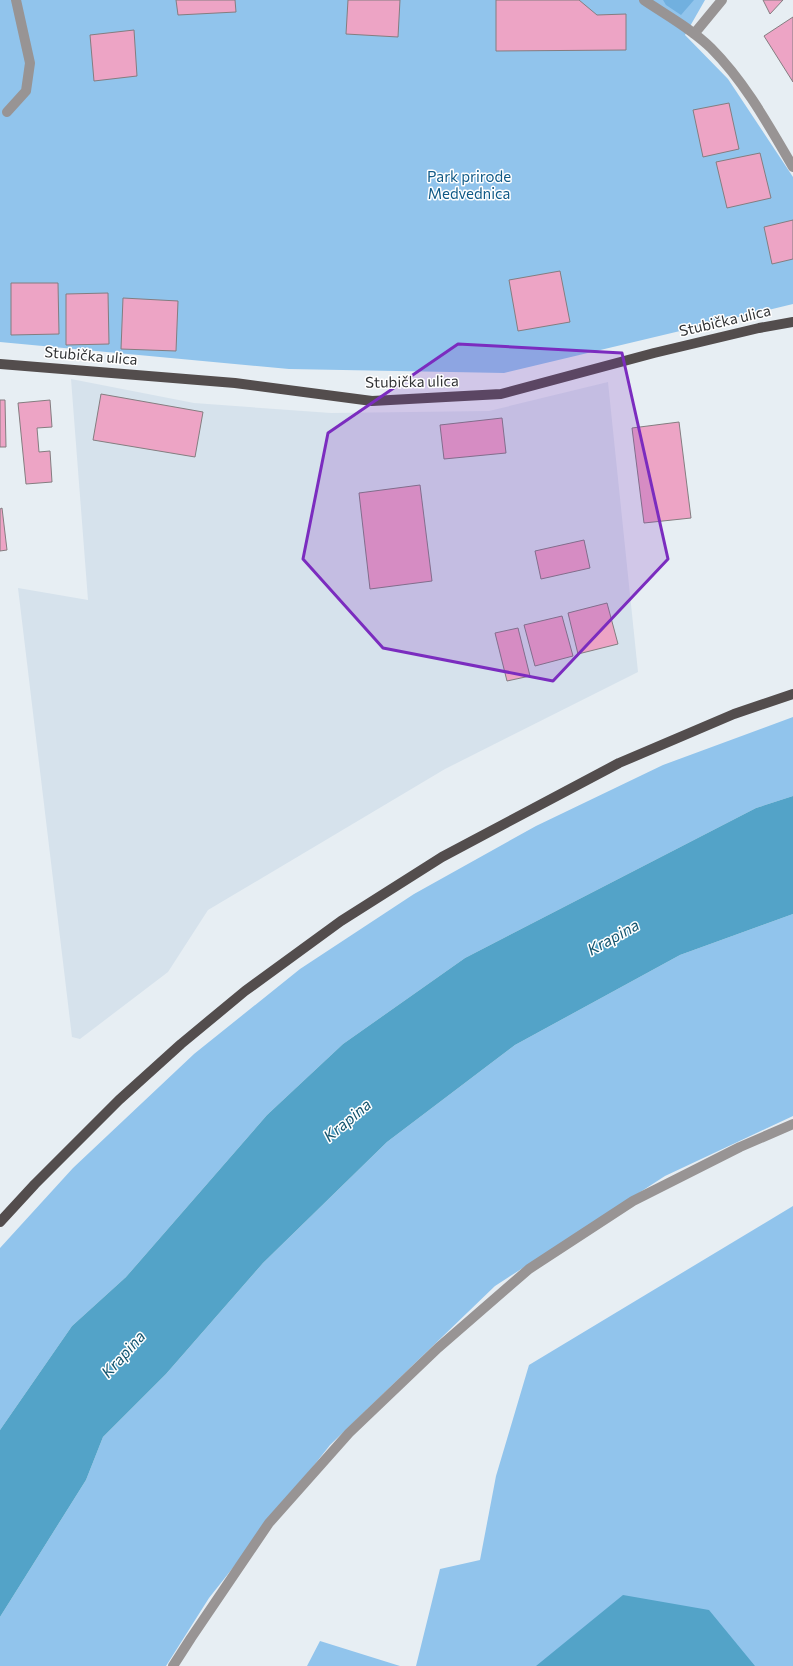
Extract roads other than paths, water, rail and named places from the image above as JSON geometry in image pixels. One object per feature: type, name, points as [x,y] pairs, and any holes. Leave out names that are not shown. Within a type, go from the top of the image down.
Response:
[{"type":"main road","name":"Stubička ulica","points":[[0,364],[235,383],[372,400],[493,395],[654,353],[759,328],[793,322]]},
{"type":"main road","points":[[0,1222],[35,1184],[114,1106],[181,1044],[245,991],[341,922],[442,857],[619,763],[734,714],[793,694]]},
{"type":"street","points":[[7,112],[26,91],[30,63],[16,0]]},
{"type":"street","points":[[644,0],[694,34],[711,48],[741,85],[793,167]]},
{"type":"street","points":[[694,34],[722,0]]},
{"type":"street","points":[[173,1666],[269,1523],[349,1433],[438,1348],[529,1269],[633,1201],[740,1147],[793,1124]]},
{"type":"water","name":"Krapina","points":[[793,796],[793,914],[680,955],[515,1045],[387,1142],[263,1263],[166,1374],[103,1437],[86,1480],[0,1617],[0,1430],[72,1326],[126,1277],[267,1115],[343,1044],[465,958],[756,808]]},
{"type":"water","points":[[623,1595],[709,1610],[755,1666],[536,1666]]},
{"type":"park label","name":"Park prirode Medvednica","points":[[469,186]]}]
